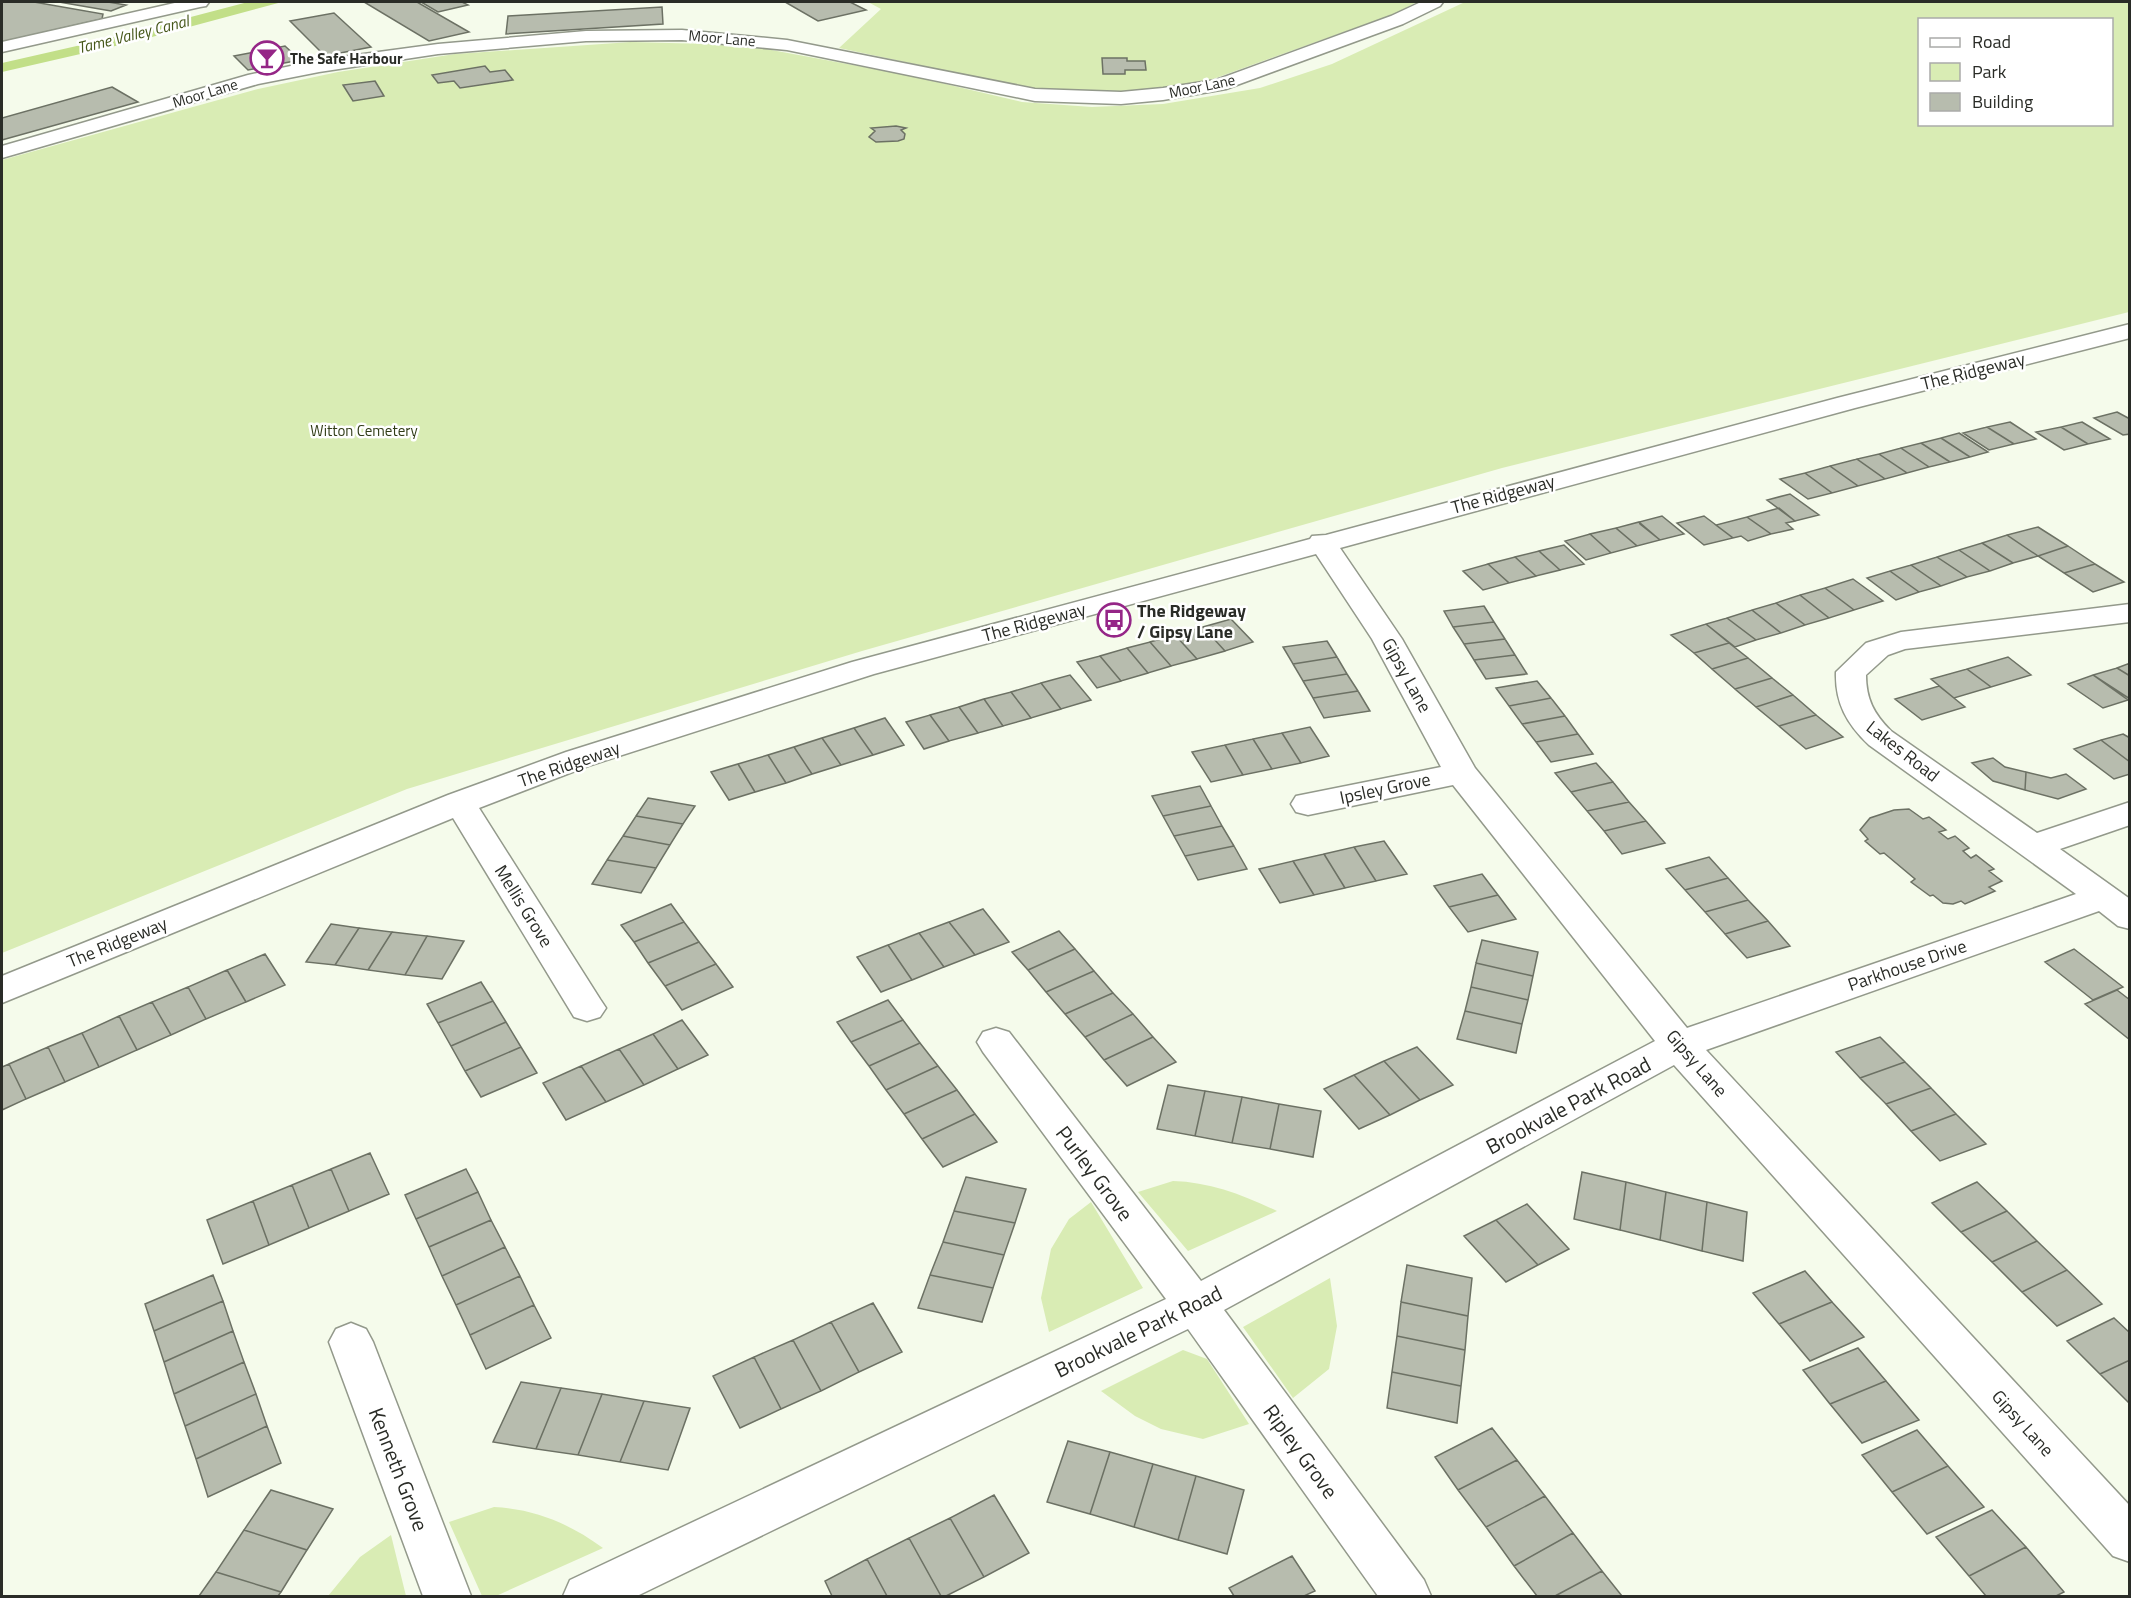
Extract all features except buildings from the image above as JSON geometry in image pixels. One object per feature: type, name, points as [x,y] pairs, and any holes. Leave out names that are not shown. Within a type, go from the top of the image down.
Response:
[{"type":"street","points":[[2,48],[200,2]]},
{"type":"street","name":"Moor Lane","points":[[2,152],[255,79],[319,66],[438,49],[586,36],[682,35],[787,45],[1035,95],[1121,98],[1163,94],[1219,84],[1272,67],[1397,20],[1434,2]]},
{"type":"street","name":"The Ridgeway","points":[[2,990],[460,803],[577,759],[863,668],[1322,542],[1857,400],[2130,331]]},
{"type":"street","name":"Gipsy Lane","points":[[1322,542],[1387,639],[1461,773],[1679,1045],[2130,1540]]},
{"type":"street","name":"Lakes Road","points":[[2117,907],[1880,738],[1865,724],[1850,692],[1851,672],[1877,649],[1901,641],[2130,613]]},
{"type":"street","name":"Ipsley Grove","points":[[1308,804],[1461,773]]},
{"type":"street","name":"Mellis Grove","points":[[460,803],[587,1008]]},
{"type":"street","points":[[2033,846],[2130,813]]},
{"type":"street","name":"Parkhouse Drive","points":[[1679,1045],[2117,907]]},
{"type":"street","name":"Purley Grove","points":[[996,1042],[1195,1305]]},
{"type":"street","name":"Brookvale Park Road","points":[[586,1596],[1195,1305],[1679,1045]]},
{"type":"street","name":"Ripley Grove","points":[[1195,1305],[1407,1596]]},
{"type":"street","name":"Kenneth Grove","points":[[351,1342],[447,1596]]},
{"type":"green space","points":[[868,2],[1417,2],[1394,14],[1202,83],[1109,94],[1028,88],[839,48],[881,9]]},
{"type":"green space","name":"Witton Cemetery","points":[[1465,2],[2129,2],[2129,312],[1502,468],[862,651],[407,789],[2,953],[2,160],[258,89],[338,72],[455,54],[631,42],[745,45],[907,75],[1022,102],[1092,107],[1163,104],[1260,88],[1332,64]]},
{"type":"green space","points":[[1173,1181],[1226,1190],[1277,1211],[1188,1251],[1138,1192]]},
{"type":"green space","points":[[1091,1202],[1143,1288],[1049,1332],[1041,1298],[1051,1249],[1069,1219]]},
{"type":"green space","points":[[1330,1278],[1337,1326],[1329,1369],[1293,1398],[1243,1327]]},
{"type":"green space","points":[[1183,1350],[1207,1359],[1249,1424],[1203,1439],[1161,1429],[1135,1416],[1101,1391]]},
{"type":"green space","points":[[494,1507],[524,1511],[552,1519],[603,1548],[496,1596],[482,1596],[449,1522]]},
{"type":"green space","points":[[391,1535],[406,1596],[328,1596],[360,1557]]},
{"type":"water","name":"Tame Valley Canal","points":[[248,2],[282,2],[137,41],[2,72],[2,63],[103,40]]},
{"type":"place","name":"The Safe Harbour","points":[[267,58]]},
{"type":"place","name":"The Ridgeway / Gipsy Lane","points":[[1114,620]]}]
